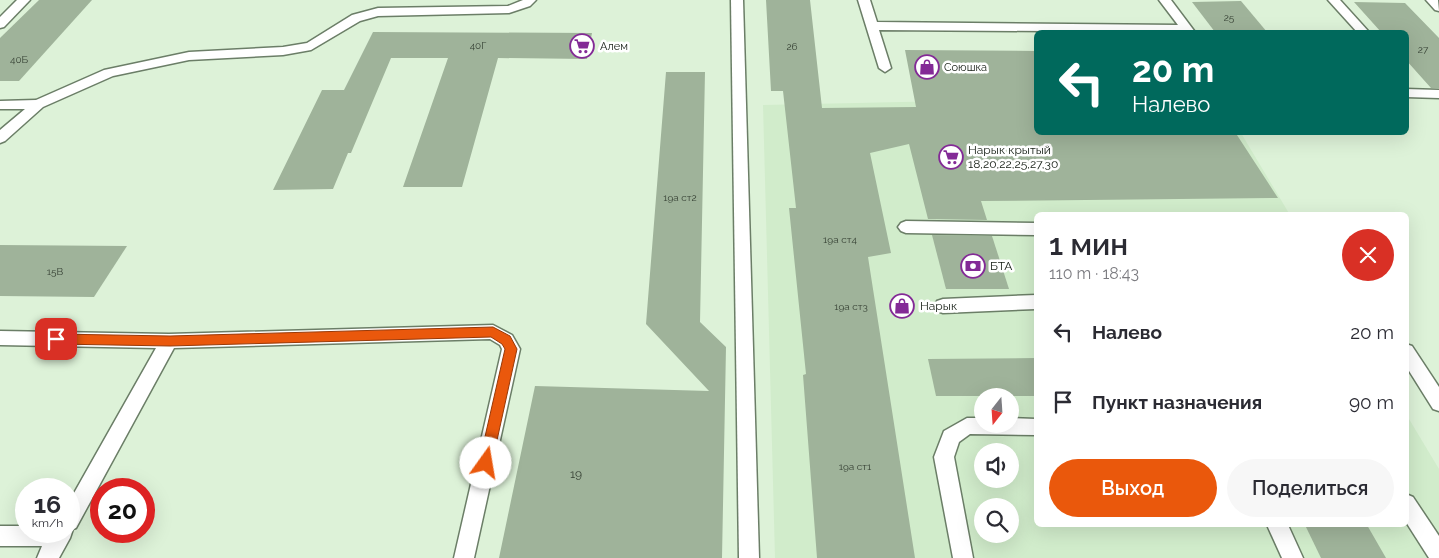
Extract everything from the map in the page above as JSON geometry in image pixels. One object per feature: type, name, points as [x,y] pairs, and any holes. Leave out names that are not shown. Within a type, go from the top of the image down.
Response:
[{"type":"lane","points":[[0,24],[24,0]]},
{"type":"lane","points":[[0,138],[38,104],[109,73],[188,56],[282,51],[311,46],[356,18],[378,12],[509,9],[526,4],[530,0]]},
{"type":"lane","points":[[736,0],[749,558]]},
{"type":"lane","points":[[864,0],[885,68]]},
{"type":"lane","points":[[1165,0],[1187,30]]},
{"type":"lane","points":[[1334,0],[1361,30]]},
{"type":"lane","points":[[1432,0],[1439,8]]},
{"type":"lane","points":[[871,26],[1125,30]]},
{"type":"lane","points":[[1411,93],[1439,94]]},
{"type":"lane","points":[[0,105],[38,104]]},
{"type":"lane","points":[[906,227],[1034,229]]},
{"type":"lane","points":[[943,306],[1034,302]]},
{"type":"lane","points":[[0,338],[170,341],[493,332],[506,340],[511,349],[464,558]]},
{"type":"lane","points":[[80,501],[170,341]]},
{"type":"lane","points":[[1409,356],[1439,403]]},
{"type":"lane","points":[[963,558],[944,457],[951,437],[967,426],[1034,428]]},
{"type":"lane","points":[[1409,509],[1439,554]]},
{"type":"lane","points":[[1279,527],[1293,558]]},
{"type":"lane","points":[[0,536],[15,534]]},
{"type":"lane","points":[[47,558],[56,543]]},
{"type":"shaded area","name":"Нарык","points":[[1034,99],[1034,135],[1242,135],[1288,212],[1034,212],[1034,527],[1409,527],[1409,419],[1439,469],[1439,558],[775,558],[763,105]]},
{"type":"building","points":[[39,0],[92,0],[19,81],[0,81],[0,38]]},
{"type":"building","points":[[766,0],[810,0],[822,108],[916,107],[905,50],[1034,51],[1034,135],[1237,135],[1278,198],[981,201],[987,220],[928,219],[909,144],[870,153],[891,253],[868,257],[915,558],[817,558],[803,375],[806,374],[789,208],[796,208],[783,91],[771,91]]},
{"type":"building","points":[[1241,1],[1265,30],[1213,30],[1192,2]]},
{"type":"building","points":[[1354,2],[1405,3],[1439,38],[1439,88],[1431,88],[1409,63],[1409,30],[1379,30]]},
{"type":"building","points":[[373,32],[592,33],[587,59],[498,58],[462,187],[403,187],[448,58],[391,58],[351,153],[348,153],[333,189],[273,190],[322,90],[344,90]]},
{"type":"building","points":[[666,72],[705,72],[700,322],[726,347],[722,558],[499,558],[535,386],[709,391],[646,324]]},
{"type":"building","points":[[932,235],[992,236],[1009,289],[946,289]]},
{"type":"building","points":[[0,245],[127,246],[94,297],[0,296]]},
{"type":"building","points":[[1034,358],[1034,396],[1019,396],[1019,388],[974,388],[974,396],[936,396],[928,359]]},
{"type":"building","points":[[1306,527],[1368,527],[1386,558],[1321,558]]},
{"type":"place","name":"Алем","points":[[582,46]]},
{"type":"place","name":"Союшка","points":[[927,67]]},
{"type":"place","name":"Нарык крытый 18,20,22,25,27,30","points":[[951,157]]},
{"type":"place","name":"БТА","points":[[973,266]]},
{"type":"place","name":"Нарык","points":[[902,306]]},
{"type":"route","points":[[56,339],[170,341],[493,332],[506,340],[511,349],[486,463]]}]
